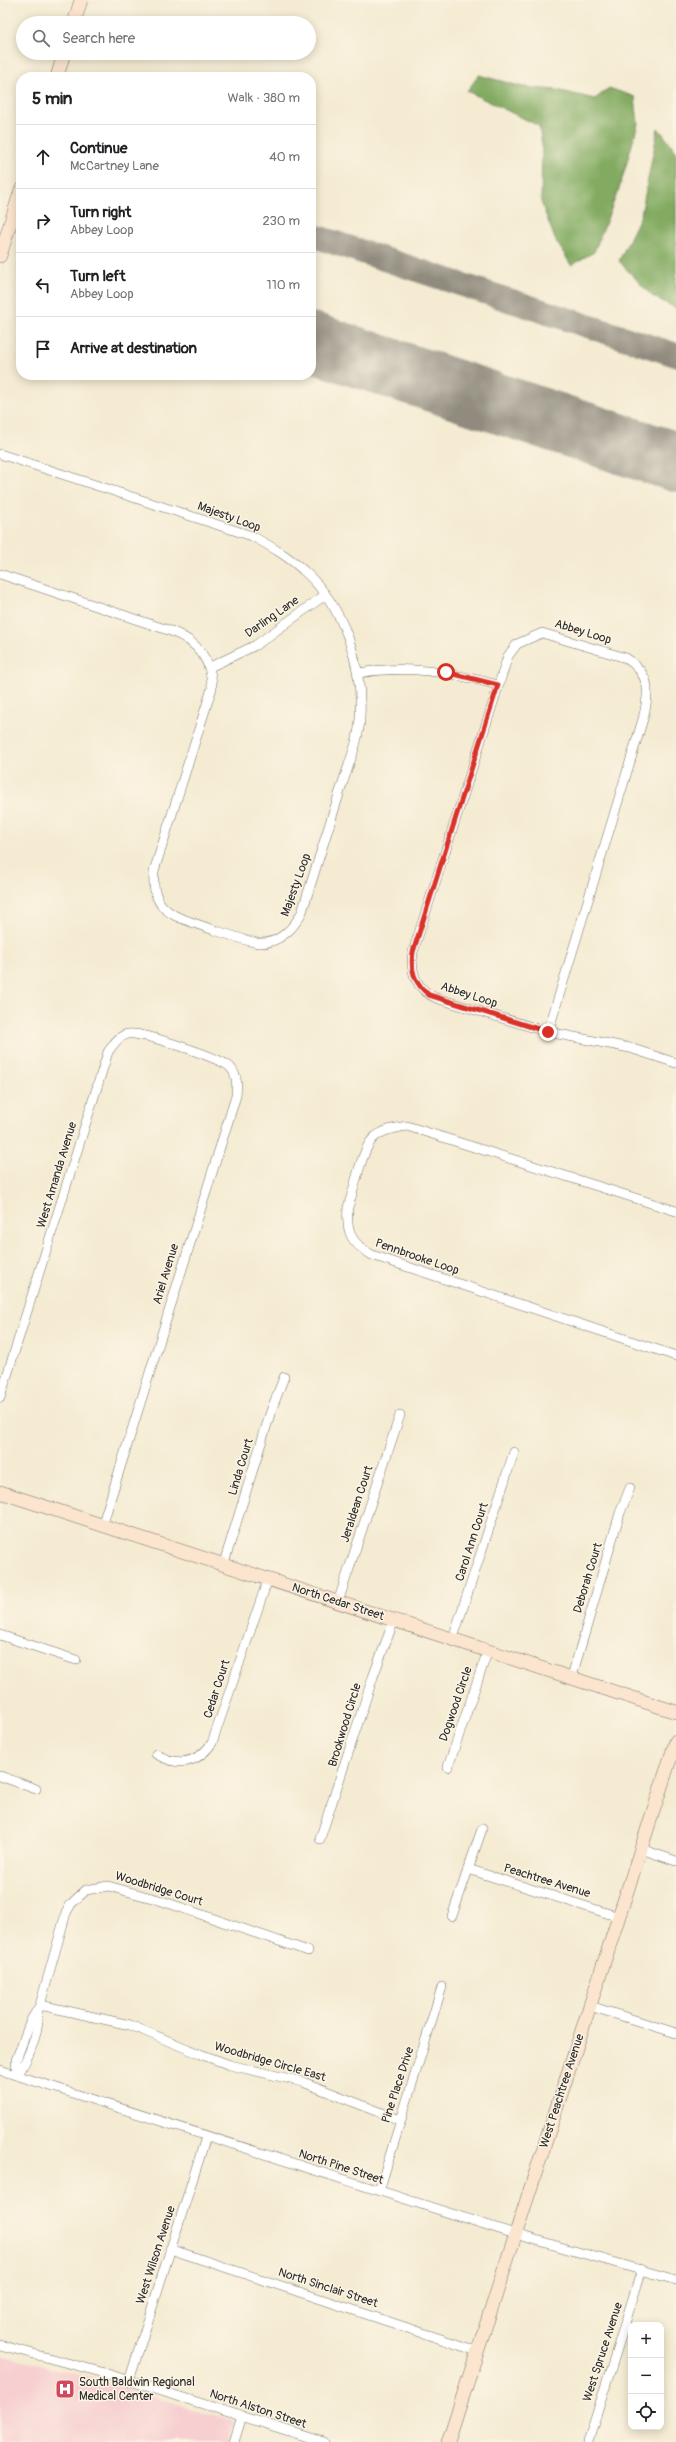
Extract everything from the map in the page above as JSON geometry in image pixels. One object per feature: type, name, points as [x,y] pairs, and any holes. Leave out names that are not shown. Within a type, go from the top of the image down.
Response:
[{"type":"street","points":[[76,16],[81,0]]},
{"type":"street","points":[[58,72],[62,60]]},
{"type":"street","points":[[0,256],[16,206]]},
{"type":"street","name":"Majesty Loop","points":[[0,454],[252,536],[279,551],[304,570],[325,595],[338,616],[350,641],[358,673],[360,719],[355,741],[302,912],[290,931],[275,939],[259,943],[175,916],[163,906],[153,885],[154,871],[158,856],[210,694],[212,679],[210,667],[202,651],[183,635],[0,574]]},
{"type":"street","name":"Darling Lane","points":[[210,667],[256,645],[325,595]]},
{"type":"street","name":"Abbey Loop","points":[[548,1032],[643,719],[648,689],[644,675],[637,666],[626,658],[542,633],[531,636],[516,644],[508,656],[411,964],[417,982],[429,995],[548,1032],[630,1048],[676,1063]]},
{"type":"street","points":[[358,673],[396,669],[423,670],[446,672],[498,685]]},
{"type":"street","name":"West Amanda Avenue","points":[[0,1398],[108,1052],[118,1038],[128,1034],[138,1034],[195,1052]]},
{"type":"street","name":"Ariel Avenue","points":[[102,1526],[236,1096],[237,1083],[234,1074],[228,1066],[195,1052]]},
{"type":"street","name":"Pennbrooke Loop","points":[[676,1211],[407,1126],[392,1128],[379,1134],[369,1144],[348,1207],[347,1216],[350,1235],[358,1248],[372,1255],[676,1356]]},
{"type":"street","name":"Linda Court","points":[[223,1566],[271,1411],[284,1377]]},
{"type":"street","name":"Jeraldean Court","points":[[338,1602],[400,1415]]},
{"type":"street","name":"Carol Ann Court","points":[[453,1638],[514,1452]]},
{"type":"street","name":"Deborah Court","points":[[572,1676],[620,1513],[630,1488]]},
{"type":"street","name":"North Cedar Street","points":[[0,1492],[223,1566],[572,1676],[676,1712]]},
{"type":"street","name":"Cedar Court","points":[[156,1754],[173,1762],[185,1764],[197,1759],[212,1743],[268,1580]]},
{"type":"street","name":"Brookwood Circle","points":[[320,1839],[373,1677],[394,1620]]},
{"type":"street","points":[[0,1635],[76,1660]]},
{"type":"street","name":"Dogwood Circle","points":[[448,1767],[488,1650]]},
{"type":"street","name":"West Peachtree Avenue","points":[[448,2442],[676,1741]]},
{"type":"street","points":[[0,1776],[36,1789]]},
{"type":"street","points":[[452,1916],[482,1829]]},
{"type":"street","points":[[641,1849],[676,1861]]},
{"type":"street","name":"Peachtree Avenue","points":[[468,1869],[619,1917]]},
{"type":"street","name":"Woodbridge Court","points":[[17,2075],[16,2060],[31,2020],[38,2009],[66,1914],[78,1897],[86,1890],[97,1886],[108,1886],[159,1900],[308,1951]]},
{"type":"street","name":"Pine Place Drive","points":[[378,2191],[442,1987]]},
{"type":"street","points":[[590,2006],[676,2034]]},
{"type":"street","name":"Woodbridge Circle East","points":[[38,2009],[130,2025],[230,2065],[303,2082],[400,2120]]},
{"type":"street","name":"North Pine Street","points":[[0,2070],[206,2137],[515,2234],[642,2269],[676,2280]]},
{"type":"street","name":"West Wilson Avenue","points":[[129,2381],[206,2137]]},
{"type":"street","name":"North Sinclair Street","points":[[170,2249],[477,2351]]},
{"type":"street","name":"West Spruce Avenue","points":[[588,2442],[642,2269]]},
{"type":"street","name":"North Alston Street","points":[[0,2345],[129,2381],[324,2442]]},
{"type":"street","points":[[234,2442],[242,2416]]},
{"type":"shaded area","name":"South Baldwin Regional Medical Center","points":[[0,2355],[80,2375],[234,2421],[228,2442],[0,2442]]},
{"type":"green space","points":[[479,75],[523,87],[556,90],[595,99],[609,88],[635,97],[638,124],[620,186],[594,252],[571,265],[555,239],[541,202],[542,145],[539,126],[467,91]]},
{"type":"green space","points":[[658,128],[676,151],[676,308],[652,296],[619,261],[641,215]]},
{"type":"taxiway","points":[[316,237],[676,355]]},
{"type":"runway","points":[[316,344],[676,462]]},
{"type":"place","name":"South Baldwin Regional Medical Center","points":[[65,2389]]},
{"type":"route","points":[[446,672],[498,685],[413,952],[411,964],[413,974],[422,990],[429,995],[548,1032]]}]
